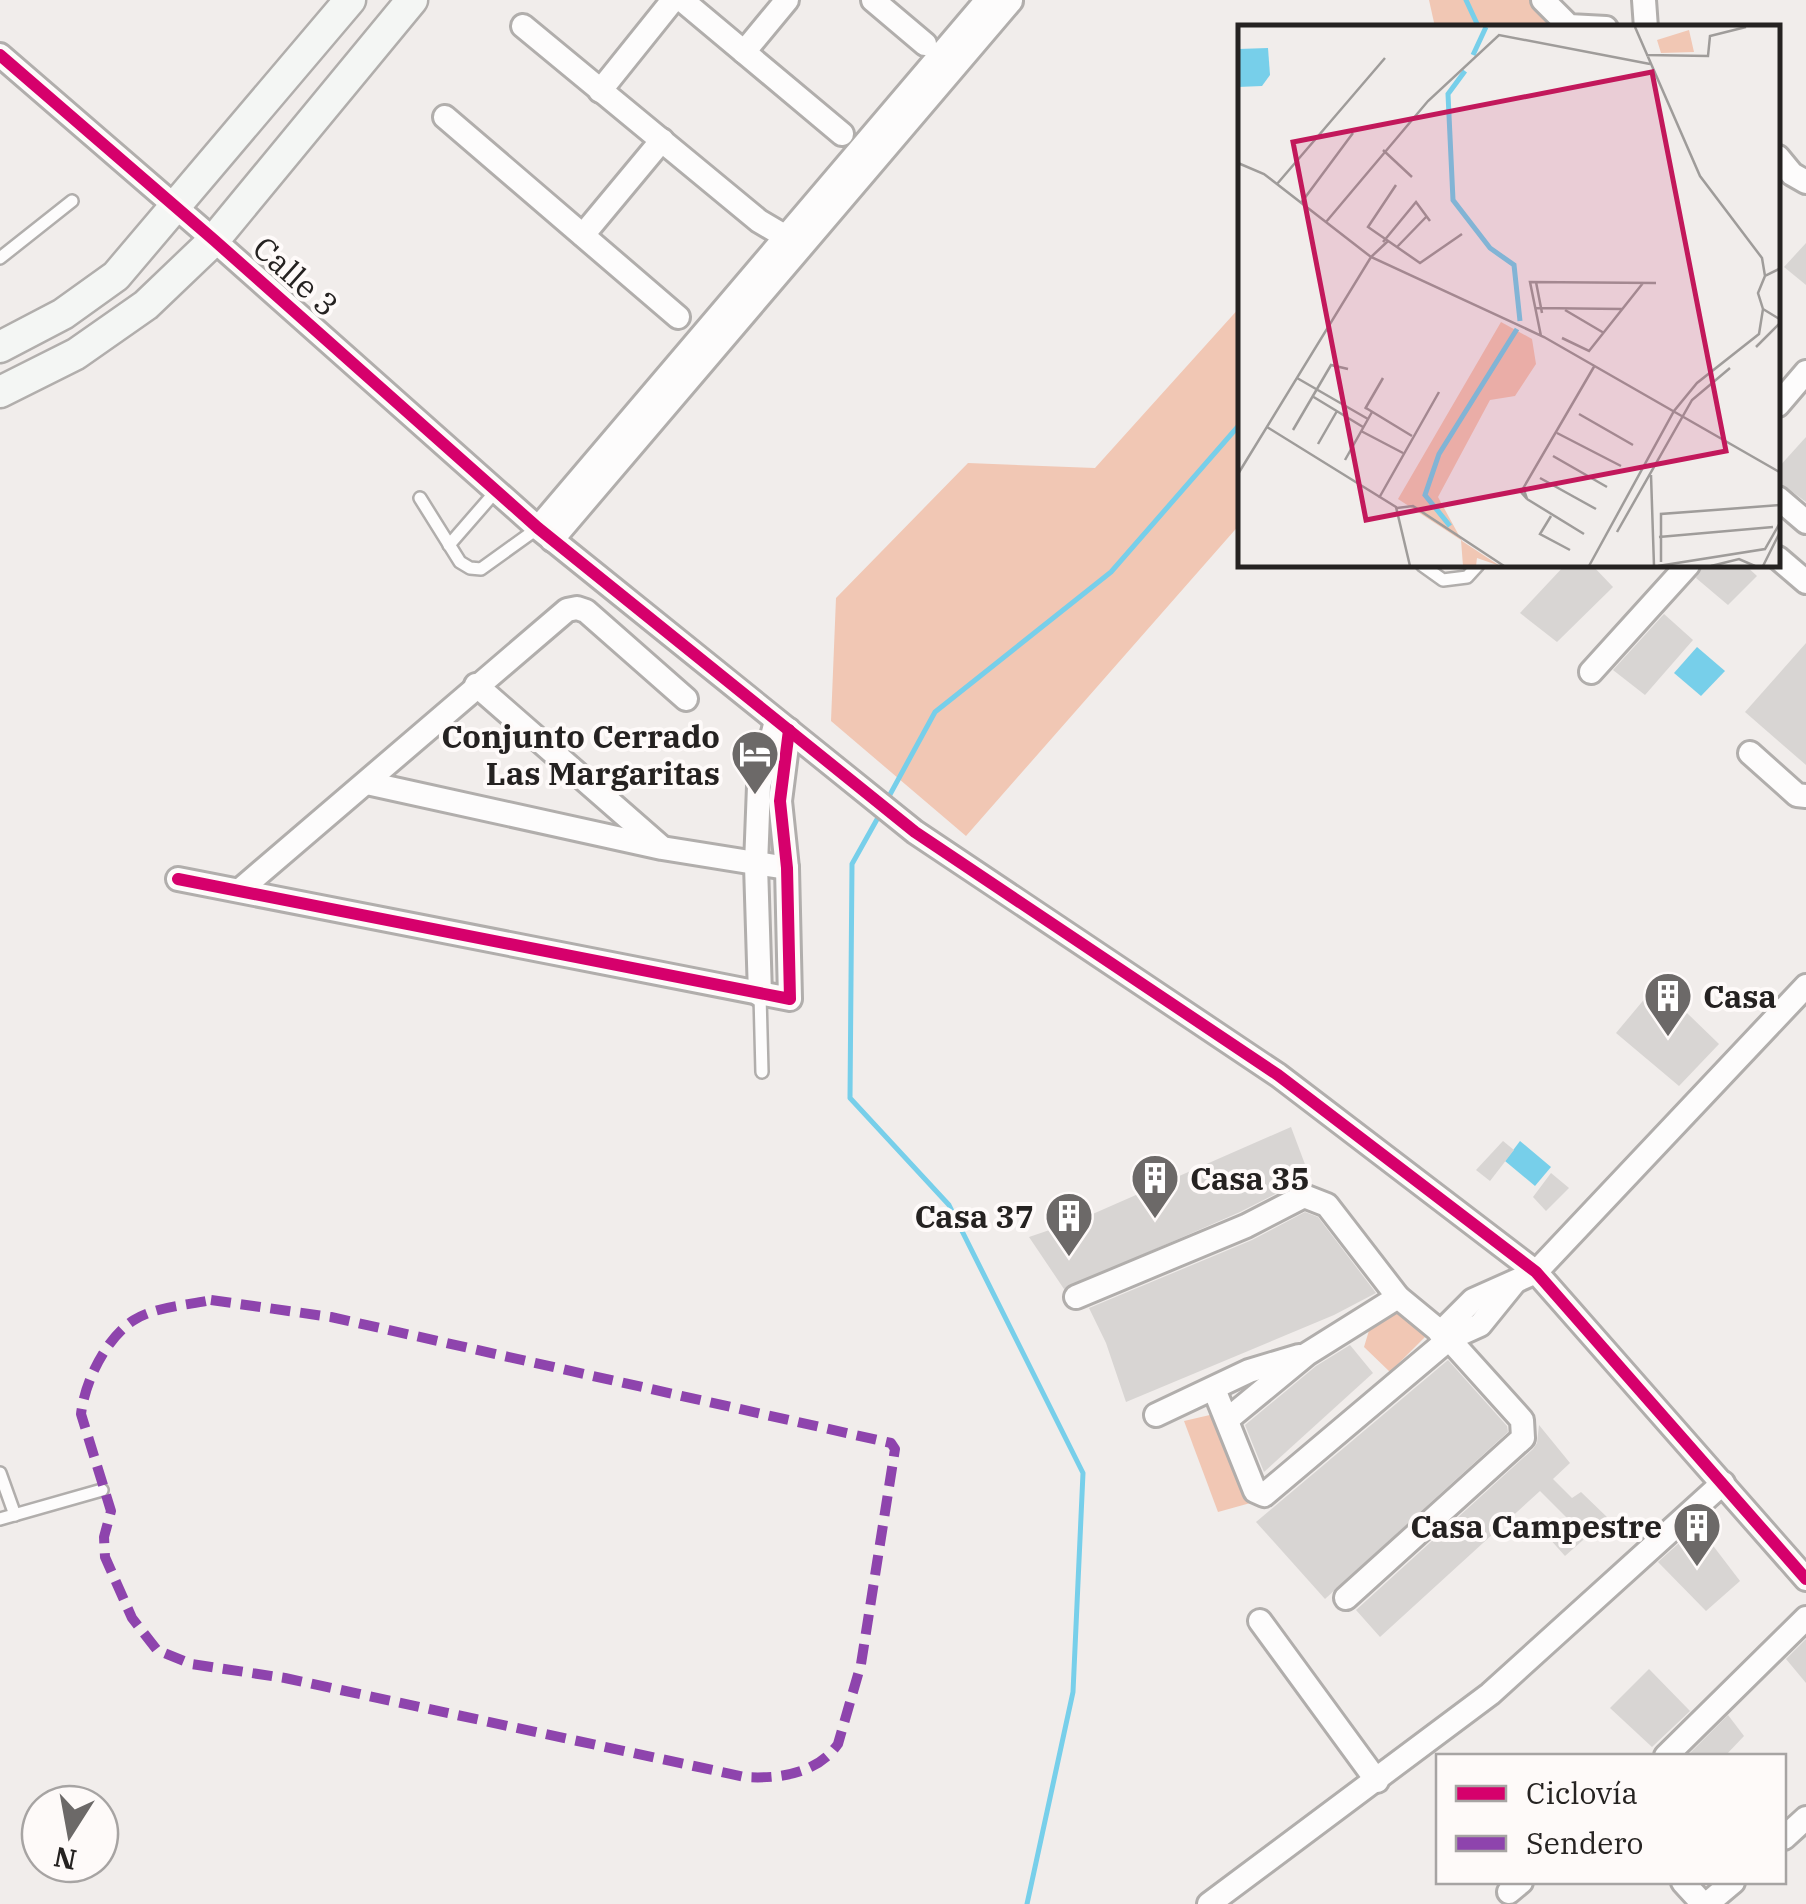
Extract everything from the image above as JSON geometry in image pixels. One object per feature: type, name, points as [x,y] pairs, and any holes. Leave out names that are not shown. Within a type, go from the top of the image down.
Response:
[{"type":"main road","points":[[0,347],[63,314],[116,276],[350,0]]},
{"type":"main road","points":[[0,392],[76,354],[132,315],[214,240],[412,0]]},
{"type":"street","points":[[600,91],[673,0]]},
{"type":"street","points":[[682,0],[842,134]]},
{"type":"street","points":[[744,52],[788,0]]},
{"type":"street","points":[[873,0],[925,44]]},
{"type":"street","points":[[790,248],[988,0]]},
{"type":"street","points":[[1003,0],[1014,1]]},
{"type":"street","points":[[1543,0],[1568,25]]},
{"type":"street","points":[[1644,0],[1646,25]]},
{"type":"street","points":[[545,534],[790,248],[1014,1]]},
{"type":"street","points":[[524,26],[790,248]]},
{"type":"street","name":"Calle 3","points":[[0,56],[545,534],[915,832],[1278,1075],[1536,1272],[1806,1579]]},
{"type":"street","points":[[446,117],[678,317]]},
{"type":"street","points":[[583,234],[662,140]]},
{"type":"street","points":[[1781,161],[1792,174],[1806,182]]},
{"type":"street","points":[[1781,401],[1806,372]]},
{"type":"street","points":[[1781,501],[1806,522]]},
{"type":"street","points":[[1781,561],[1806,582]]},
{"type":"street","points":[[1591,672],[1685,568]]},
{"type":"street","points":[[240,890],[566,610],[586,611],[686,699]]},
{"type":"street","points":[[476,685],[662,848]]},
{"type":"street","points":[[760,995],[756,864],[762,768],[782,726]]},
{"type":"street","points":[[178,879],[790,1000],[787,868],[780,801],[782,726]]},
{"type":"street","points":[[1750,753],[1797,795],[1806,796]]},
{"type":"street","points":[[367,783],[662,848],[787,868]]},
{"type":"street","points":[[1214,1389],[1255,1490],[1264,1495],[1444,1336],[1480,1325],[1514,1283],[1536,1272],[1806,986]]},
{"type":"street","points":[[1076,1297],[1246,1226],[1304,1196],[1326,1206],[1398,1297],[1444,1336],[1522,1420],[1523,1438],[1346,1598]]},
{"type":"street","points":[[1228,1418],[1307,1354],[1398,1297]]},
{"type":"street","points":[[1156,1414],[1249,1371],[1307,1354]]},
{"type":"street","points":[[1209,1904],[1490,1694],[1723,1483]]},
{"type":"street","points":[[1668,1754],[1806,1618]]},
{"type":"street","points":[[1260,1622],[1377,1781]]},
{"type":"street","points":[[1786,1836],[1806,1818]]},
{"type":"street","points":[[1685,1884],[1705,1904],[1730,1884]]},
{"type":"lane","points":[[0,258],[72,201]]},
{"type":"lane","points":[[449,544],[496,491]]},
{"type":"lane","points":[[420,498],[460,562],[470,568],[481,570],[545,534]]},
{"type":"lane","points":[[1426,568],[1443,580],[1467,577],[1475,568]]},
{"type":"lane","points":[[760,995],[762,1072]]},
{"type":"lane","points":[[0,1473],[15,1515]]},
{"type":"lane","points":[[0,1519],[102,1490]]},
{"type":"shaded area","points":[[1429,0],[1559,0],[1586,25],[1435,25]]},
{"type":"shaded area","points":[[1238,309],[1238,526],[966,836],[831,721],[836,598],[968,463],[1095,468]]},
{"type":"shaded area","points":[[1395,1303],[1431,1331],[1390,1372],[1364,1347],[1374,1314],[1390,1317]]},
{"type":"shaded area","points":[[1227,1411],[1254,1502],[1218,1512],[1184,1421]]},
{"type":"water","points":[[1697,647],[1725,671],[1701,696],[1674,673]]},
{"type":"water","points":[[1520,1141],[1551,1167],[1535,1186],[1505,1161]]},
{"type":"building","points":[[1806,243],[1806,285],[1784,267]]},
{"type":"building","points":[[1806,437],[1806,502],[1781,483],[1781,465]]},
{"type":"building","points":[[1562,568],[1595,568],[1613,587],[1557,642],[1520,613]]},
{"type":"building","points":[[1701,568],[1748,568],[1757,576],[1728,605],[1696,578]]},
{"type":"building","points":[[1664,614],[1693,640],[1645,695],[1613,670]]},
{"type":"building","points":[[1806,643],[1806,765],[1745,712]]},
{"type":"building","name":"Casa","points":[[1657,984],[1719,1044],[1679,1086],[1616,1033]]},
{"type":"building","points":[[1291,1127],[1312,1183],[1297,1183],[1064,1289],[1029,1237],[1079,1220]]},
{"type":"building","points":[[1503,1141],[1514,1150],[1490,1181],[1476,1170]]},
{"type":"building","points":[[1551,1173],[1569,1188],[1546,1211],[1533,1197]]},
{"type":"building","points":[[1305,1212],[1318,1217],[1376,1293],[1334,1315],[1126,1402],[1089,1308],[1252,1240]]},
{"type":"building","points":[[1350,1345],[1373,1373],[1264,1472],[1245,1425],[1316,1366]]},
{"type":"building","points":[[1448,1360],[1507,1426],[1508,1432],[1325,1599],[1256,1522]]},
{"type":"building","points":[[1539,1425],[1570,1463],[1553,1479],[1572,1498],[1581,1492],[1608,1518],[1565,1556],[1548,1537],[1568,1519],[1540,1491],[1380,1637],[1356,1610],[1533,1449]]},
{"type":"building","name":"Casa Campestre","points":[[1698,1526],[1740,1581],[1706,1611],[1658,1562]]},
{"type":"building","points":[[1806,1639],[1806,1683],[1786,1659]]},
{"type":"building","points":[[1649,1669],[1690,1711],[1652,1747],[1610,1708]]},
{"type":"building","points":[[1728,1715],[1744,1736],[1727,1754],[1689,1754]]},
{"type":"waterway","points":[[1466,0],[1478,25]]},
{"type":"waterway","points":[[887,800],[935,712],[1111,572],[1238,426]]},
{"type":"waterway","points":[[880,814],[852,864],[850,1098],[949,1205],[1083,1473],[1073,1692],[1027,1904]]},
{"type":"marked path","points":[[211,1300],[331,1317],[891,1443],[895,1449],[861,1664],[838,1744],[819,1762],[796,1773],[745,1777],[285,1678],[191,1664],[157,1650],[132,1618],[105,1557],[104,1537],[111,1511],[81,1414],[99,1361],[124,1328],[151,1312],[211,1300]]},
{"type":"cycle path","points":[[0,55],[538,528],[915,832],[1278,1075],[1536,1272],[1806,1579]]},
{"type":"cycle path","points":[[178,879],[790,999],[787,868],[780,801],[789,730]]},
{"type":"place","name":"Conjunto Cerrado Las Margaritas","points":[[755,796]]},
{"type":"place","name":"Casa","points":[[1668,1038]]},
{"type":"place","name":"Casa 35","points":[[1155,1220]]},
{"type":"place","name":"Casa 37","points":[[1069,1258]]},
{"type":"place","name":"Casa Campestre","points":[[1697,1568]]}]
